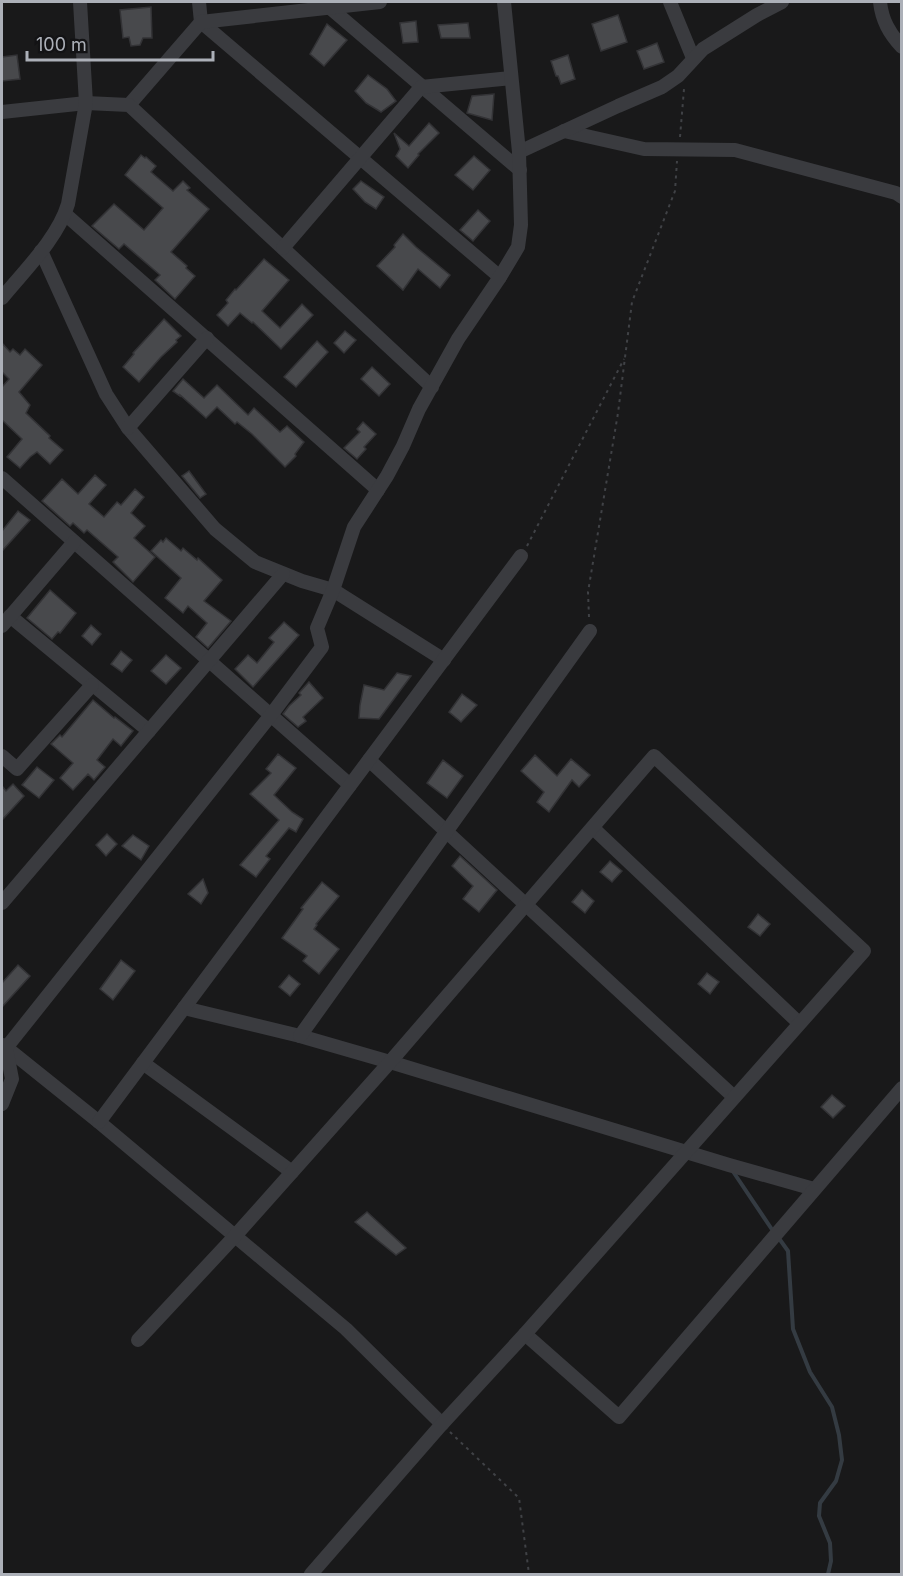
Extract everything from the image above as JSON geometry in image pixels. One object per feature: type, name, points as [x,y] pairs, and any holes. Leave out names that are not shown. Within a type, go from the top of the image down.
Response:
[{"type":"street","points":[[2,298],[41,252],[65,214],[86,103],[80,2]]},
{"type":"street","points":[[199,2],[201,22],[500,278]]},
{"type":"street","points":[[129,105],[201,22],[292,6],[329,7],[380,2]]},
{"type":"street","points":[[4,1046],[322,647],[317,628],[333,590],[354,527],[404,446],[419,410],[458,339],[515,254],[520,240],[520,170],[504,2]]},
{"type":"street","points":[[670,2],[689,63]]},
{"type":"street","points":[[519,152],[662,87],[678,76],[703,49],[736,27],[783,2]]},
{"type":"street","points":[[880,2],[883,19],[902,47]]},
{"type":"street","points":[[329,7],[520,170]]},
{"type":"street","points":[[283,248],[421,87],[511,78]]},
{"type":"street","points":[[2,112],[86,103],[129,105],[432,387]]},
{"type":"street","points":[[564,131],[644,149],[735,150],[896,193],[902,197]]},
{"type":"street","points":[[65,214],[378,490]]},
{"type":"street","points":[[41,252],[101,385],[128,428],[214,529],[255,562],[283,574],[333,590],[444,660]]},
{"type":"street","points":[[128,428],[207,338]]},
{"type":"street","points":[[3,482],[350,785]]},
{"type":"street","points":[[74,542],[6,621],[92,684],[148,731]]},
{"type":"street","points":[[99,1122],[521,556]]},
{"type":"street","points":[[4,895],[283,574]]},
{"type":"street","points":[[300,1036],[590,631]]},
{"type":"street","points":[[2,756],[17,769],[92,684]]},
{"type":"street","points":[[138,1340],[235,1236],[390,1062],[654,756],[864,951],[525,1335],[442,1424],[311,1575]]},
{"type":"street","points":[[369,760],[734,1097]]},
{"type":"street","points":[[593,828],[799,1023]]},
{"type":"street","points":[[184,1008],[300,1036],[814,1190]]},
{"type":"street","points":[[2,1104],[12,1079],[4,1046]]},
{"type":"street","points":[[4,1046],[99,1122],[346,1329],[442,1424]]},
{"type":"street","points":[[143,1063],[292,1172]]},
{"type":"street","points":[[525,1335],[619,1417],[902,1088]]},
{"type":"path","points":[[590,631],[588,592],[618,413],[632,302],[675,191],[689,63]]},
{"type":"path","points":[[521,556],[625,357]]},
{"type":"path","points":[[442,1424],[519,1497],[529,1575]]},
{"type":"building","points":[[151,7],[152,38],[143,38],[140,45],[131,46],[129,37],[123,38],[120,10]]},
{"type":"building","points":[[618,15],[627,42],[601,51],[592,24]]},
{"type":"building","points":[[416,21],[418,42],[403,43],[400,23]]},
{"type":"building","points":[[468,23],[470,38],[441,38],[438,25]]},
{"type":"building","points":[[327,24],[347,40],[324,66],[310,54]]},
{"type":"building","points":[[657,43],[664,62],[644,69],[637,51]]},
{"type":"building","points":[[17,55],[20,79],[2,81],[2,57]]},
{"type":"building","points":[[568,55],[575,79],[561,84],[551,61]]},
{"type":"building","points":[[368,75],[387,89],[396,101],[381,112],[366,103],[355,91]]},
{"type":"building","points":[[494,94],[492,120],[467,113],[472,96]]},
{"type":"building","points":[[429,123],[439,133],[408,168],[396,156],[400,149],[394,133],[409,146]]},
{"type":"building","points":[[141,155],[156,166],[151,172],[173,191],[183,181],[190,188],[187,190],[209,209],[171,252],[195,276],[175,299],[155,280],[160,275],[124,244],[119,249],[92,226],[114,204],[144,230],[163,208],[125,175]]},
{"type":"building","points":[[474,156],[490,170],[473,190],[455,175]]},
{"type":"building","points":[[361,181],[384,197],[376,209],[365,202],[353,189]]},
{"type":"building","points":[[478,210],[490,221],[473,241],[460,230]]},
{"type":"building","points":[[403,234],[450,275],[440,288],[418,269],[403,290],[377,266],[395,247],[394,245]]},
{"type":"building","points":[[264,259],[289,280],[262,311],[280,328],[302,304],[313,315],[281,349],[253,322],[240,313],[228,326],[217,315],[228,303],[226,300],[235,289]]},
{"type":"building","points":[[164,319],[181,336],[139,382],[123,367]]},
{"type":"building","points":[[345,331],[356,340],[344,353],[334,343]]},
{"type":"building","points":[[317,341],[328,352],[296,387],[284,377]]},
{"type":"building","points":[[2,343],[10,352],[13,349],[20,355],[25,349],[42,365],[19,392],[30,405],[26,413],[63,450],[50,464],[37,452],[20,468],[7,457],[22,439],[2,420],[2,387],[9,379],[2,372]]},
{"type":"building","points":[[372,367],[390,384],[379,396],[361,379]]},
{"type":"building","points":[[183,379],[204,398],[217,385],[248,415],[254,408],[280,432],[287,426],[304,442],[295,454],[296,456],[285,467],[252,434],[237,422],[235,424],[217,407],[206,418],[173,391]]},
{"type":"building","points":[[363,422],[376,434],[357,459],[344,448],[360,432],[357,429]]},
{"type":"building","points":[[189,471],[206,494],[200,498],[182,476]]},
{"type":"building","points":[[95,475],[106,485],[89,504],[104,517],[117,502],[121,505],[135,489],[144,497],[131,513],[145,526],[134,538],[155,557],[133,582],[113,562],[118,557],[87,530],[84,533],[73,523],[70,526],[42,501],[62,479],[78,494]]},
{"type":"building","points":[[18,511],[30,520],[2,551],[2,531]]},
{"type":"building","points":[[166,538],[181,551],[183,548],[197,560],[198,558],[222,580],[204,601],[231,621],[208,648],[196,637],[207,623],[188,606],[183,613],[165,598],[181,578],[151,551]]},
{"type":"building","points":[[50,590],[76,613],[60,633],[58,632],[52,639],[27,618]]},
{"type":"building","points":[[284,622],[299,635],[253,687],[235,669],[248,655],[257,663],[274,642],[269,638]]},
{"type":"building","points":[[91,625],[101,634],[92,645],[82,636]]},
{"type":"building","points":[[121,651],[132,660],[122,672],[111,664]]},
{"type":"building","points":[[166,655],[181,668],[166,684],[151,671]]},
{"type":"building","points":[[397,673],[411,676],[379,719],[359,718],[364,685],[384,690]]},
{"type":"building","points":[[309,682],[323,698],[303,717],[306,721],[298,727],[283,714],[301,695],[299,693]]},
{"type":"building","points":[[462,694],[477,705],[461,722],[449,712]]},
{"type":"building","points":[[93,700],[133,731],[121,746],[113,739],[97,760],[105,767],[94,780],[88,774],[73,790],[60,778],[73,763],[51,744],[60,735],[62,737]]},
{"type":"building","points":[[278,754],[296,768],[274,795],[303,819],[296,832],[289,828],[266,856],[270,859],[256,877],[240,865],[279,820],[250,794],[271,773],[266,769]]},
{"type":"building","points":[[535,755],[557,776],[571,759],[590,775],[579,787],[572,780],[549,812],[537,802],[544,792],[521,771]]},
{"type":"building","points":[[443,760],[463,776],[447,798],[427,783]]},
{"type":"building","points":[[37,767],[54,780],[39,798],[22,785]]},
{"type":"building","points":[[13,784],[24,796],[2,820],[2,786],[6,791]]},
{"type":"building","points":[[107,834],[117,844],[106,856],[96,845]]},
{"type":"building","points":[[133,835],[149,846],[141,860],[122,846]]},
{"type":"building","points":[[460,856],[497,890],[479,912],[463,899],[473,886],[452,866]]},
{"type":"building","points":[[610,861],[622,871],[612,882],[600,872]]},
{"type":"building","points":[[203,879],[208,893],[201,904],[188,894]]},
{"type":"building","points":[[322,882],[339,896],[314,929],[339,949],[319,974],[303,961],[307,956],[282,938],[303,909],[301,908]]},
{"type":"building","points":[[582,890],[594,901],[585,913],[572,902]]},
{"type":"building","points":[[758,914],[770,924],[760,936],[748,927]]},
{"type":"building","points":[[121,960],[135,971],[113,1000],[100,989]]},
{"type":"building","points":[[18,965],[30,976],[2,1007],[2,983]]},
{"type":"building","points":[[707,973],[719,982],[710,994],[698,984]]},
{"type":"building","points":[[289,975],[300,984],[290,996],[279,987]]},
{"type":"building","points":[[832,1095],[845,1106],[833,1118],[821,1107]]},
{"type":"building","points":[[367,1212],[406,1248],[396,1255],[355,1222]]},
{"type":"waterway","points":[[732,1170],[773,1231]]},
{"type":"waterway","points":[[778,1237],[788,1251],[793,1329],[810,1372],[832,1407],[839,1435],[842,1460],[836,1481],[820,1503],[819,1516],[830,1543],[831,1561],[828,1574]]}]
